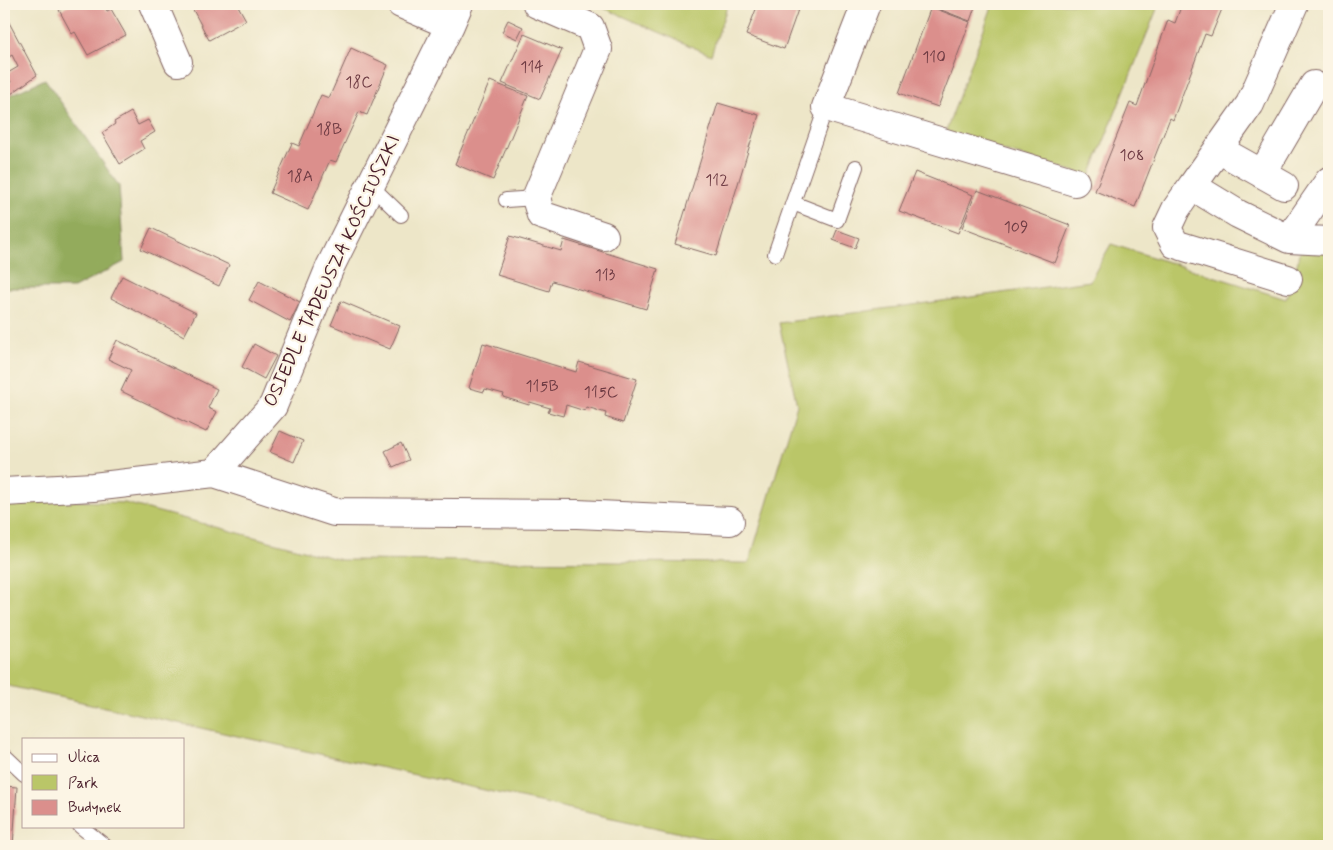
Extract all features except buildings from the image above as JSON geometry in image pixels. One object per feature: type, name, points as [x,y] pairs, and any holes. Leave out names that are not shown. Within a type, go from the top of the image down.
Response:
[{"type":"street","points":[[153,4],[178,62]]},
{"type":"street","points":[[401,4],[454,15]]},
{"type":"street","points":[[537,4],[590,27],[598,49],[536,198],[541,215],[604,236]]},
{"type":"street","points":[[866,4],[826,107],[1075,182]]},
{"type":"street","points":[[1288,279],[1176,244],[1167,228],[1176,209],[1250,104],[1294,4]]},
{"type":"street","name":"OSIEDLE TADEUSZA KOŚCIUSZKI","points":[[214,473],[273,406],[330,267],[454,15]]},
{"type":"street","points":[[1218,149],[1273,180],[1314,85]]},
{"type":"street","points":[[1289,239],[1329,181]]},
{"type":"street","points":[[1192,186],[1238,214],[1289,239],[1329,241]]},
{"type":"street","points":[[4,492],[93,487],[214,473],[334,512],[577,514],[730,521]]},
{"type":"lane","points":[[774,254],[826,107]]},
{"type":"lane","points":[[793,203],[836,220],[856,167]]},
{"type":"lane","points":[[371,186],[402,215]]},
{"type":"lane","points":[[506,200],[536,198]]},
{"type":"lane","points":[[4,755],[22,772]]},
{"type":"lane","points":[[82,828],[105,846]]},
{"type":"green space","points":[[595,4],[728,4],[711,55]]},
{"type":"green space","points":[[993,4],[1159,4],[1090,176],[945,134]]},
{"type":"green space","points":[[45,79],[119,186],[124,262],[74,288],[4,288],[4,98]]},
{"type":"green space","points":[[1111,244],[1286,299],[1302,248],[1329,251],[1329,846],[721,846],[722,842],[4,685],[4,498],[125,503],[341,560],[749,563],[797,405],[779,323],[1090,281]]}]
